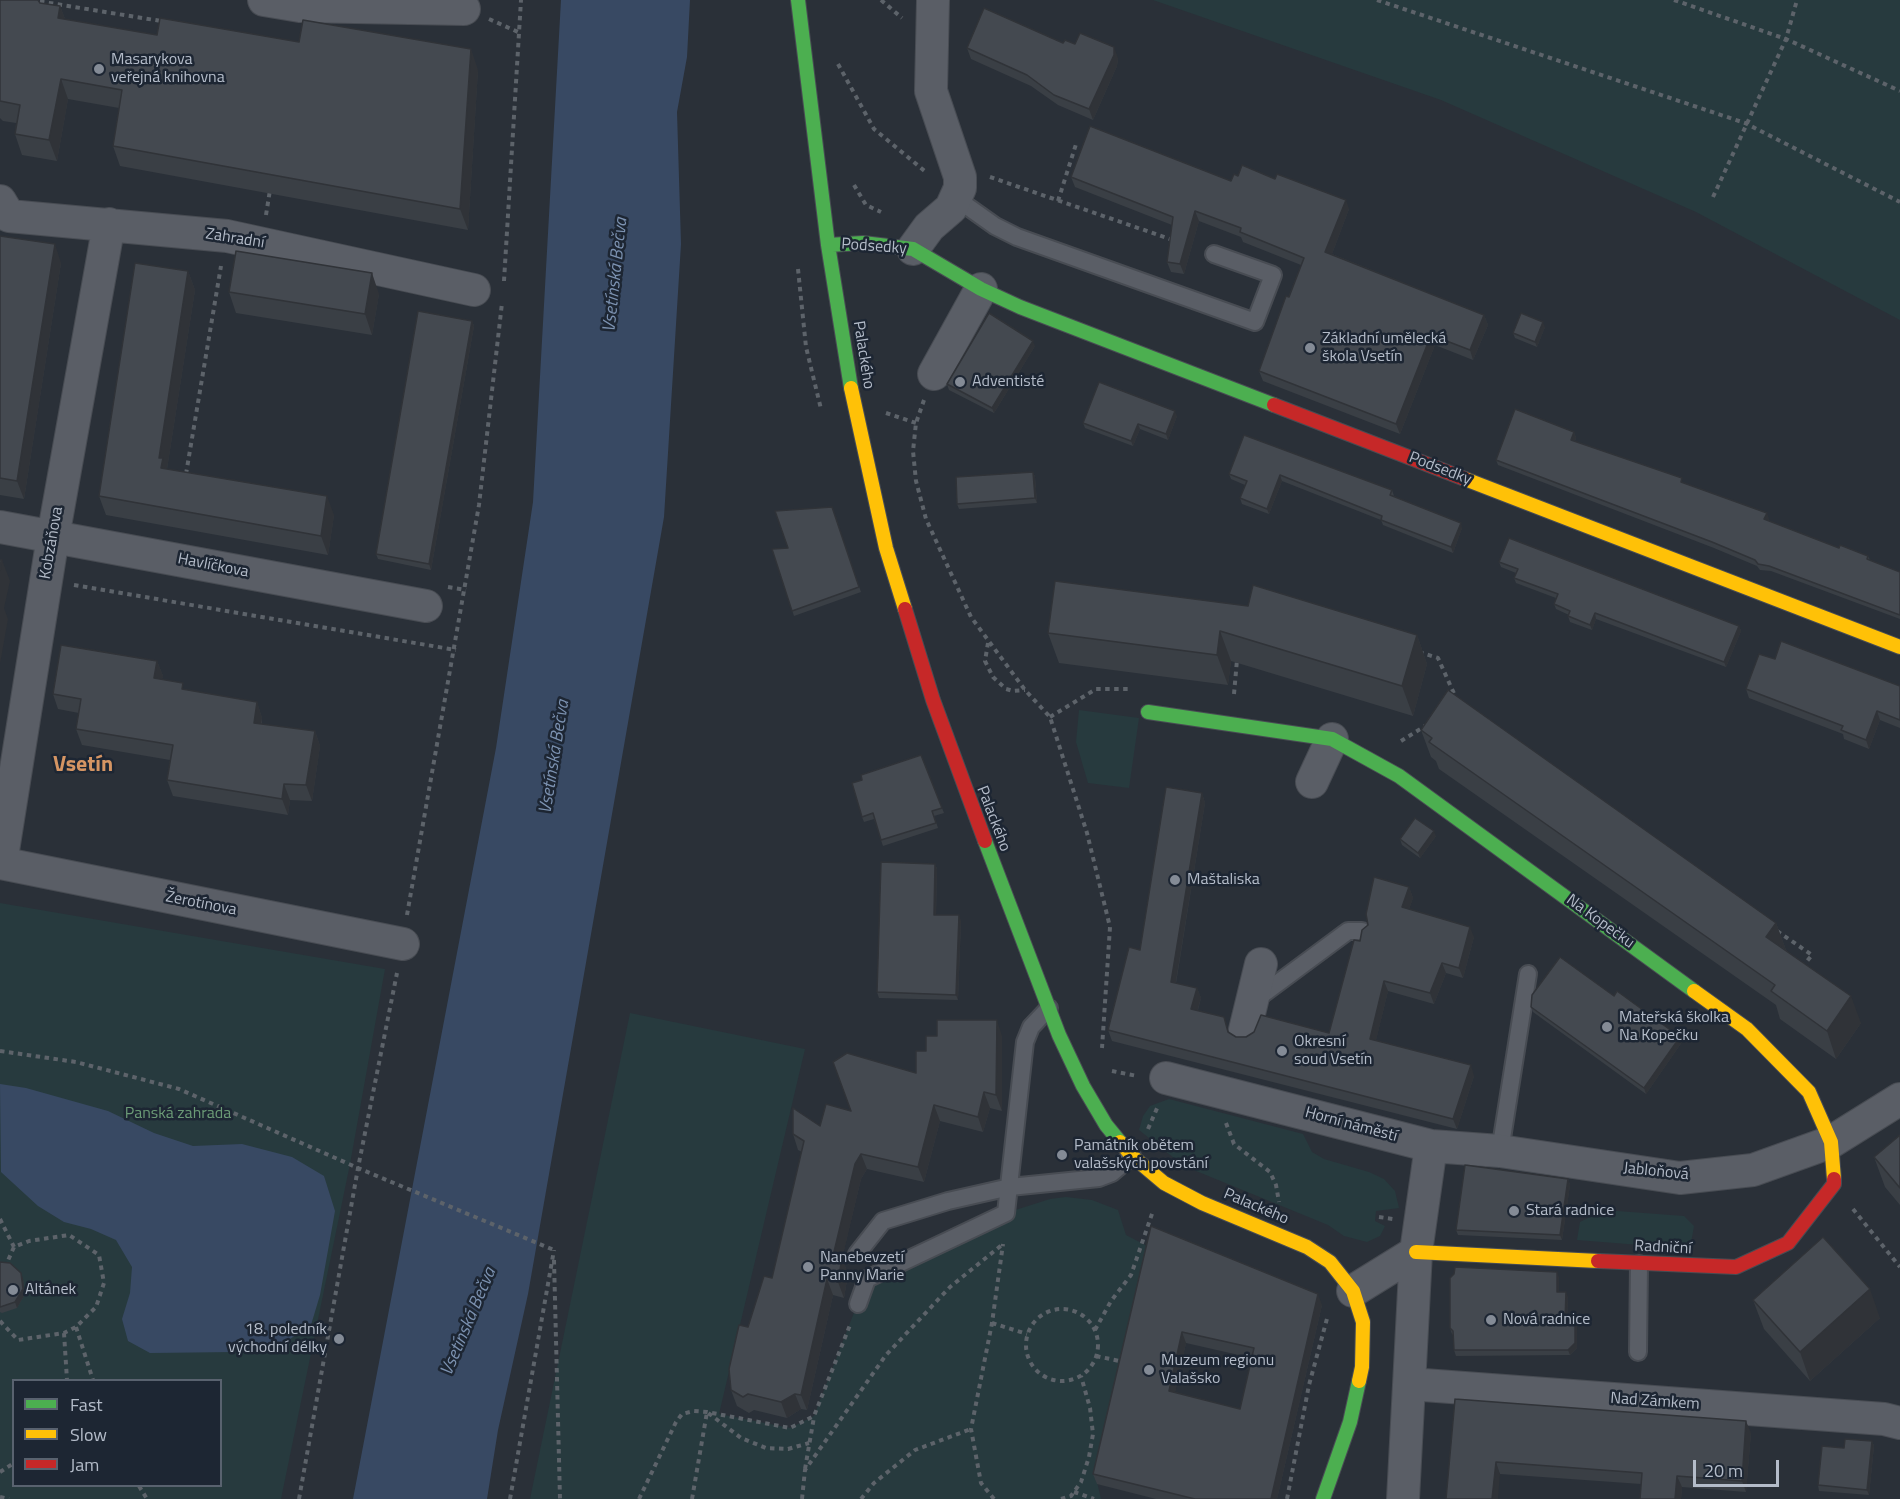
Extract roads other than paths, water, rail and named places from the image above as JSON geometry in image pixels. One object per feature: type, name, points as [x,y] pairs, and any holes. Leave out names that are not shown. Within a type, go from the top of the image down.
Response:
[{"type":"street","points":[[264,0],[300,6],[464,4]]},
{"type":"street","name":"Palackého","points":[[798,0],[828,245],[857,422],[873,495],[901,601],[964,787],[1049,1008],[1093,1105],[1132,1156],[1176,1190],[1307,1247],[1330,1262],[1341,1299],[1363,1322],[1362,1367],[1347,1432],[1323,1499]]},
{"type":"street","points":[[902,247],[929,226],[966,184],[931,91],[933,0]]},
{"type":"street","name":"Zahradní","points":[[0,201],[9,216],[226,236],[474,290]]},
{"type":"street","name":"Kobzáňova","points":[[0,863],[52,537],[109,224]]},
{"type":"street","name":"Podsedky","points":[[828,245],[902,247],[1020,307],[1900,647]]},
{"type":"street","points":[[934,374],[981,289]]},
{"type":"street","name":"Havlíčkova","points":[[0,527],[426,606]]},
{"type":"street","name":"Na Kopečku","points":[[1148,712],[1332,739],[1399,776],[1747,1029],[1809,1092],[1832,1142]]},
{"type":"street","points":[[1312,782],[1332,739]]},
{"type":"street","name":"Žerotínova","points":[[0,863],[403,944]]},
{"type":"street","points":[[1245,1030],[1255,1000],[1261,964]]},
{"type":"street","name":"Horní náměstí","points":[[1166,1078],[1231,1081],[1431,1146]]},
{"type":"street","name":"Jabloňová","points":[[1431,1146],[1500,1151],[1680,1178],[1753,1170],[1832,1142],[1900,1100]]},
{"type":"street","name":"Radniční","points":[[1416,1252],[1736,1267],[1788,1243],[1834,1184],[1832,1142]]},
{"type":"street","points":[[1403,1499],[1416,1252],[1431,1146]]},
{"type":"street","points":[[1341,1299],[1416,1252]]},
{"type":"street","name":"Nad Zámkem","points":[[1410,1384],[1884,1419],[1900,1423]]},
{"type":"lane","points":[[966,184],[995,226],[1017,237],[1255,322],[1273,275],[1214,254]]},
{"type":"lane","points":[[1255,1000],[1348,931],[1362,931]]},
{"type":"lane","points":[[1500,1151],[1528,974]]},
{"type":"lane","points":[[858,1304],[867,1279],[1006,1213],[1025,1042],[1031,1027],[1049,1008]]},
{"type":"lane","points":[[857,1254],[883,1221],[948,1201],[1010,1187],[1099,1178],[1112,1173],[1132,1156]]},
{"type":"lane","points":[[1638,1352],[1639,1264]]},
{"type":"water","name":"Vsetínská Bečva","points":[[561,0],[690,0],[687,57],[677,112],[681,244],[664,517],[528,1294],[498,1430],[487,1499],[353,1499],[496,748],[533,502]]},
{"type":"water","points":[[0,1084],[26,1088],[108,1111],[154,1133],[193,1146],[242,1144],[292,1157],[324,1176],[335,1211],[320,1295],[311,1325],[284,1343],[235,1352],[150,1353],[128,1341],[122,1319],[130,1293],[132,1267],[116,1240],[91,1229],[64,1222],[38,1206],[1,1172]]},
{"type":"place","name":"Masarykova veřejná knihovna","points":[[99,69]]},
{"type":"place","name":"Základní umělecká škola Vsetín","points":[[1310,348]]},
{"type":"place","name":"Adventisté","points":[[960,382]]},
{"type":"place","name":"Maštaliska","points":[[1175,880]]},
{"type":"place","name":"Mateřská školka Na Kopečku","points":[[1607,1027]]},
{"type":"place","name":"Okresní soud Vsetín","points":[[1282,1051]]},
{"type":"place","name":"Památník obětem valašských povstání","points":[[1062,1155]]},
{"type":"place","name":"Stará radnice","points":[[1514,1211]]},
{"type":"place","name":"Nanebevzetí Panny Marie","points":[[808,1267]]},
{"type":"place","name":"Altánek","points":[[13,1290]]},
{"type":"place","name":"Nová radnice","points":[[1491,1320]]},
{"type":"place","name":"18. poledník východní délky","points":[[339,1339]]},
{"type":"place","name":"Muzeum regionu Valašsko","points":[[1149,1370]]},
{"type":"district","name":"Vsetín","points":[[83,766]]},
{"type":"park label","name":"Panská zahrada","points":[[178,1114]]}]
